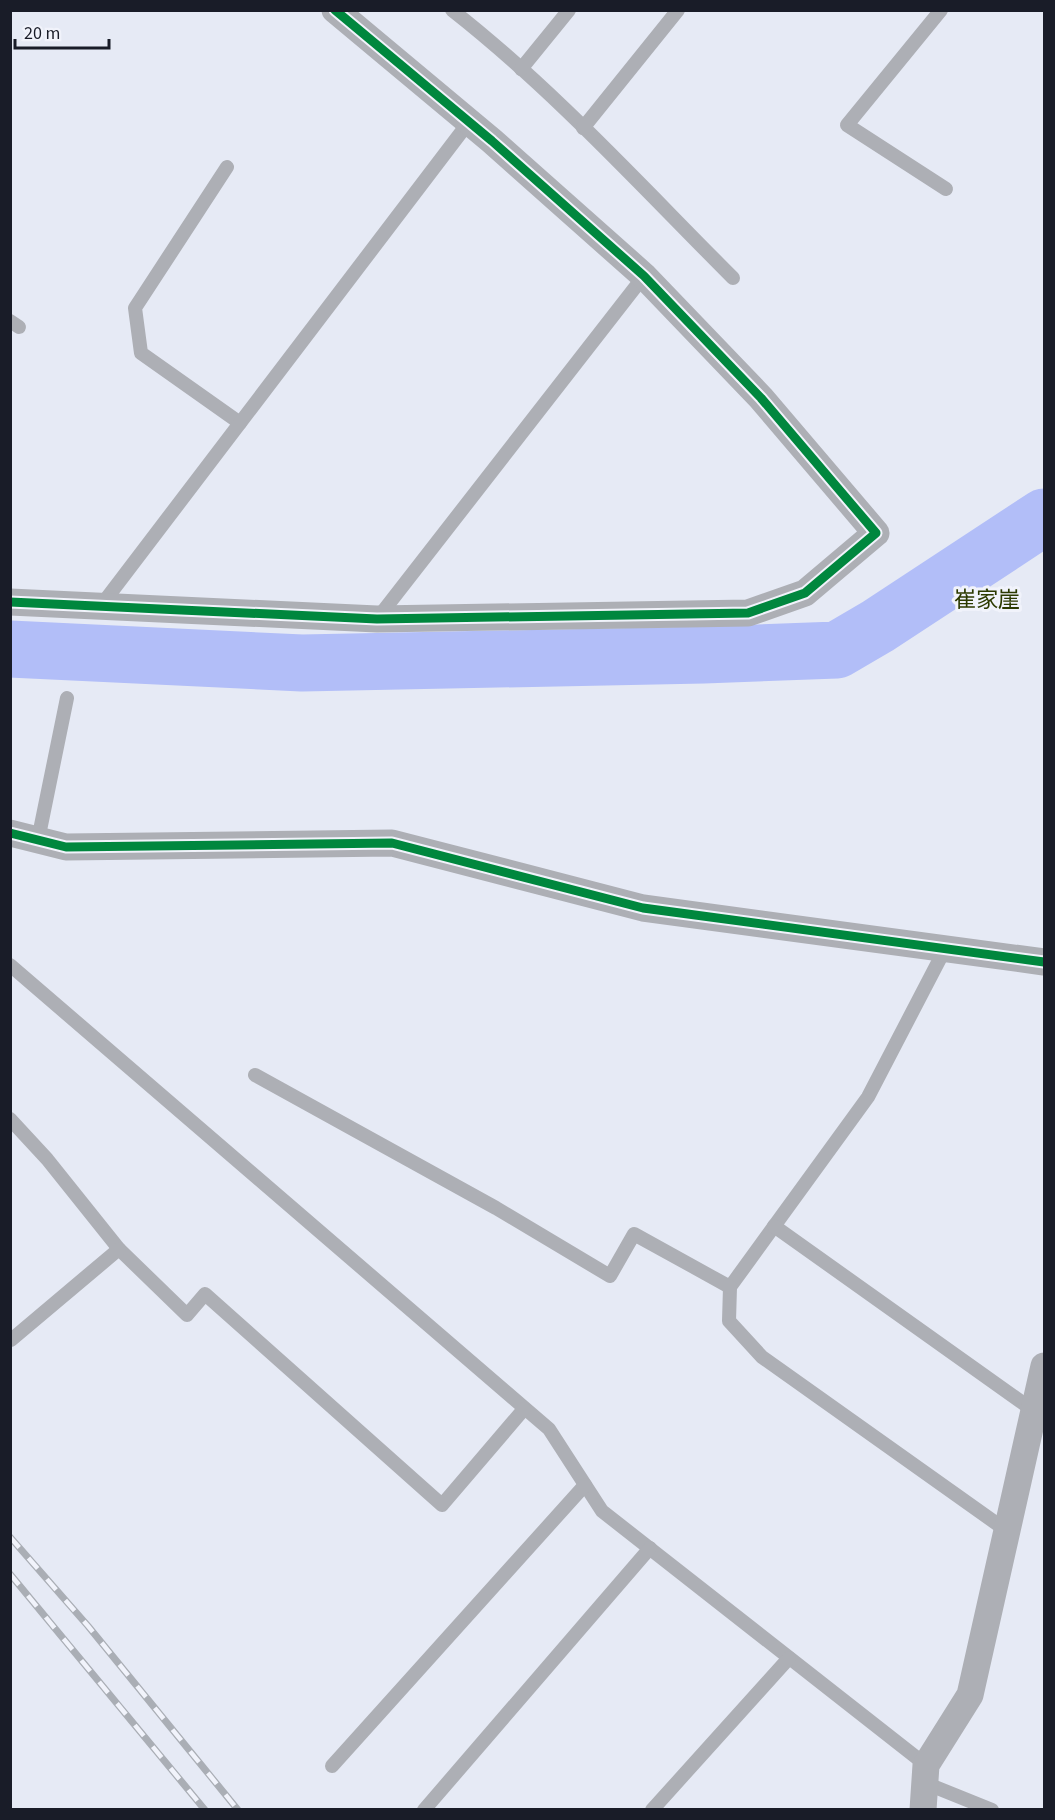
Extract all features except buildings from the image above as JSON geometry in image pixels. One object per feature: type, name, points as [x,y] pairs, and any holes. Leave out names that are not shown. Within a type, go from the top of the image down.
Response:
[{"type":"street","points":[[10,602],[377,619],[748,613],[805,593],[876,533],[760,398],[644,276],[469,122],[335,10]]},
{"type":"street","points":[[10,833],[66,847],[392,843],[643,908],[1044,962]]},
{"type":"street","points":[[925,1786],[970,1695],[1044,1366]]},
{"type":"lane","points":[[452,10],[521,69],[583,128],[733,278]]},
{"type":"lane","points":[[521,69],[569,10]]},
{"type":"lane","points":[[583,128],[678,10]]},
{"type":"lane","points":[[941,10],[847,125],[946,189]]},
{"type":"lane","points":[[100,607],[469,122]]},
{"type":"lane","points":[[228,166],[135,308],[141,353],[240,423]]},
{"type":"lane","points":[[377,619],[644,276]]},
{"type":"lane","points":[[38,840],[67,698]]},
{"type":"lane","points":[[945,949],[868,1097],[730,1287],[729,1321],[762,1357],[1007,1531]]},
{"type":"lane","points":[[10,965],[549,1429],[602,1510],[789,1658],[925,1786],[992,1809]]},
{"type":"lane","points":[[255,1075],[496,1208],[610,1276],[634,1234],[730,1287]]},
{"type":"lane","points":[[10,1119],[47,1159],[119,1249],[187,1315],[205,1294],[442,1505],[524,1409]]},
{"type":"lane","points":[[774,1226],[1034,1411]]},
{"type":"lane","points":[[10,1340],[119,1249]]},
{"type":"lane","points":[[332,1766],[585,1485]]},
{"type":"lane","points":[[424,1809],[650,1548]]},
{"type":"lane","points":[[652,1809],[789,1658]]},
{"type":"waterway","points":[[10,649],[302,663],[837,650],[878,626],[1044,517]]},
{"type":"railway","points":[[10,1537],[88,1626],[238,1810]]},
{"type":"railway","points":[[10,1574],[205,1810]]},
{"type":"cycle path","points":[[10,602],[377,619],[748,613],[805,593],[876,533],[761,398],[644,276],[492,141],[335,10]]},
{"type":"cycle path","points":[[10,833],[66,847],[392,843],[643,908],[1044,962]]},
{"type":"district","name":"崔家崖","points":[[987,599]]}]
